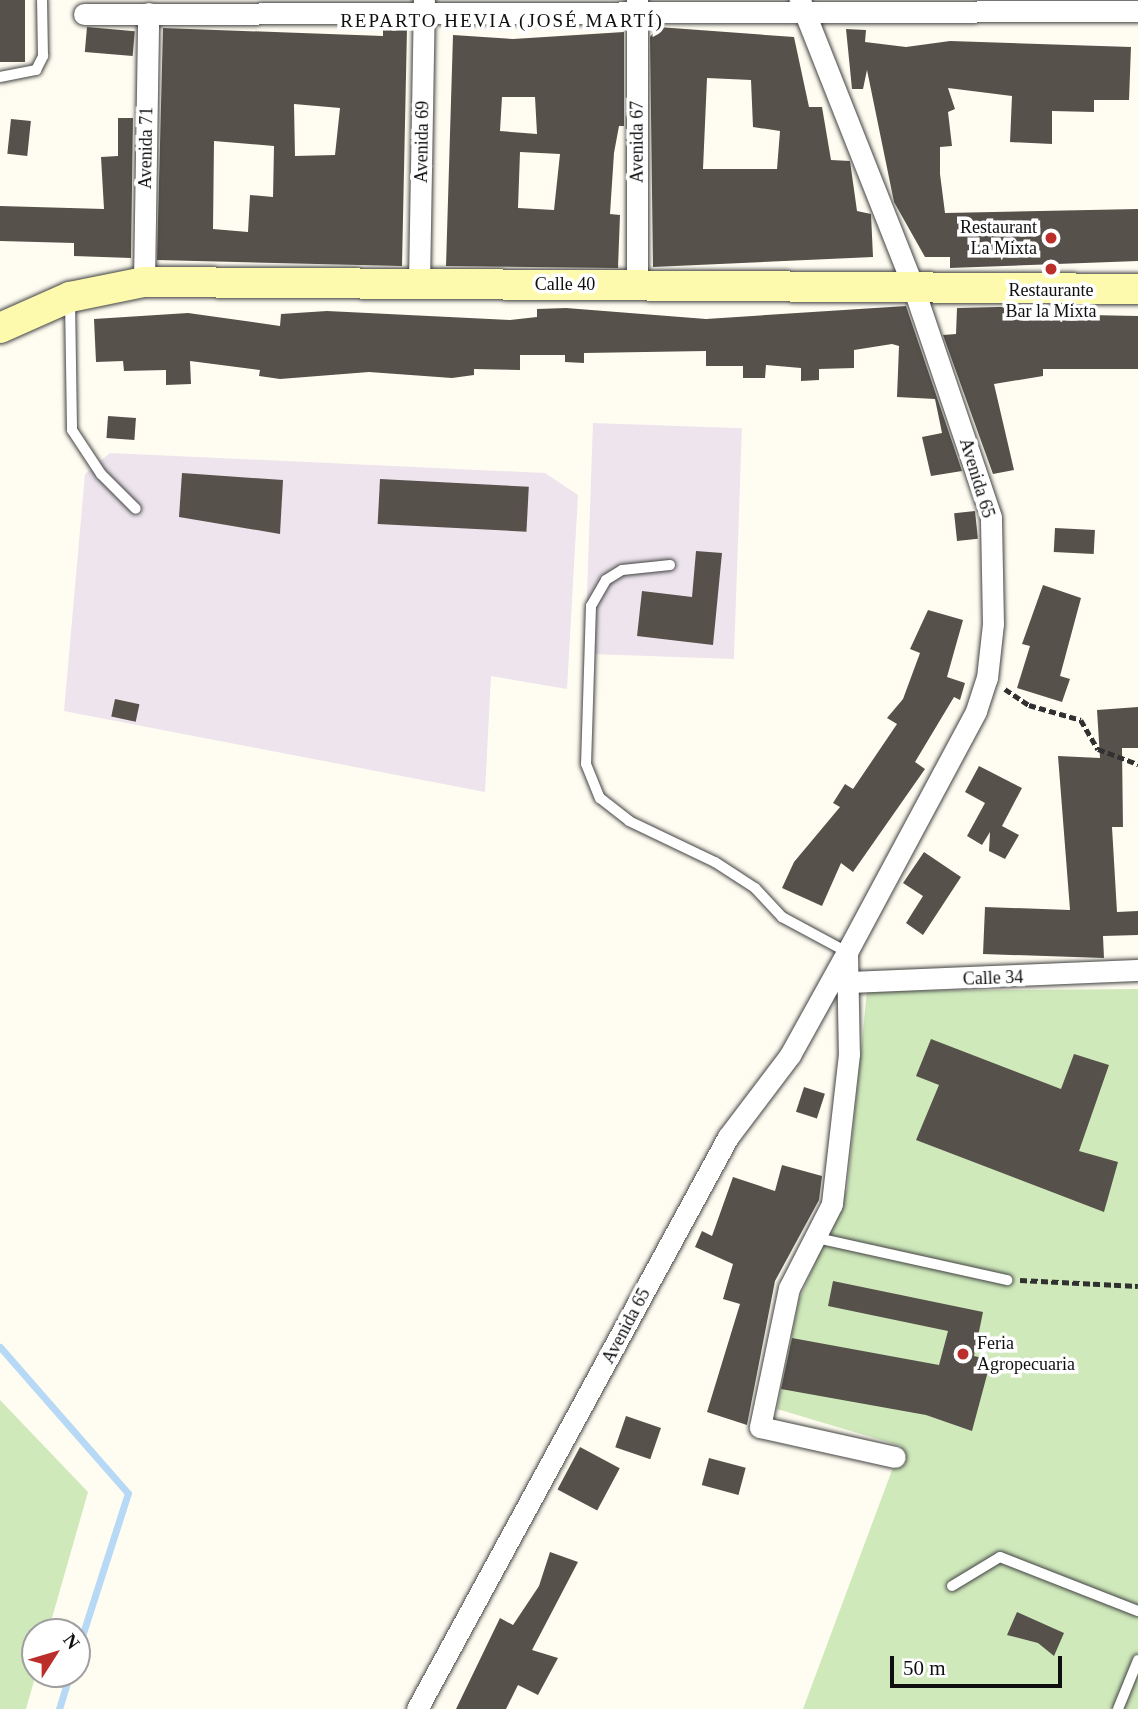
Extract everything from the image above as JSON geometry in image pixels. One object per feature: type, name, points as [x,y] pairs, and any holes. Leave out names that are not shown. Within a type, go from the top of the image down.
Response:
[{"type":"main road","name":"Calle 40","points":[[0,328],[69,298],[144,282],[1138,289]]},
{"type":"street","points":[[84,14],[424,6],[637,5],[1138,11]]},
{"type":"street","name":"Avenida 67","points":[[637,5],[637,285]]},
{"type":"street","name":"Avenida 65","points":[[417,1709],[728,1137],[790,1055],[847,952],[976,711],[987,678],[993,624],[991,517],[913,286],[803,5]]},
{"type":"street","name":"Avenida 69","points":[[419,284],[424,6]]},
{"type":"street","name":"Avenida 71","points":[[144,282],[148,13]]},
{"type":"street","points":[[847,952],[849,1054],[834,1190],[817,1238],[789,1288],[760,1427],[895,1457]]},
{"type":"street","name":"Calle 34","points":[[848,982],[1138,970]]},
{"type":"lane","points":[[0,77],[36,70],[43,56],[41,0]]},
{"type":"lane","points":[[69,298],[72,429],[101,474],[136,509]]},
{"type":"lane","points":[[670,565],[622,570],[606,580],[591,606],[586,764],[600,798],[629,821],[715,862],[755,888],[782,917],[847,952]]},
{"type":"lane","points":[[817,1238],[1006,1279]]},
{"type":"lane","points":[[952,1586],[1000,1557],[1138,1611]]},
{"type":"lane","points":[[1118,1709],[1138,1660]]},
{"type":"path","points":[[987,678],[1029,705],[1081,720],[1098,749],[1138,764]]},
{"type":"path","points":[[1006,1279],[1138,1286]]},
{"type":"shaded area","points":[[593,423],[742,428],[734,659],[585,654]]},
{"type":"shaded area","points":[[110,453],[545,473],[578,495],[567,689],[491,676],[485,792],[64,711],[85,474]]},
{"type":"green space","name":"Feria Agropecuaria","points":[[1138,989],[1138,1709],[803,1709],[901,1446],[777,1409],[799,1300],[847,1189],[867,991]]},
{"type":"green space","points":[[0,1400],[88,1492],[52,1618],[21,1618],[21,1688],[32,1688],[26,1709],[0,1709]]},
{"type":"building","points":[[0,0],[25,0],[25,62],[0,62]]},
{"type":"building","points":[[383,26],[407,28],[402,266],[157,260],[163,28],[383,36]],"holes":[[[294,104],[340,108],[335,155],[295,156]],[[214,141],[274,146],[273,197],[250,195],[248,232],[213,229]]]},
{"type":"building","points":[[87,27],[135,31],[133,56],[85,52]]},
{"type":"building","points":[[658,27],[794,37],[809,107],[822,107],[831,160],[850,161],[857,211],[871,214],[873,257],[653,267],[650,37]],"holes":[[[707,78],[751,80],[753,127],[780,131],[777,169],[703,169]]]},
{"type":"building","points":[[846,29],[866,30],[865,42],[906,47],[950,41],[1131,47],[1129,100],[1094,100],[1094,112],[1052,111],[1052,144],[1010,142],[1012,96],[948,88],[955,109],[948,112],[952,146],[940,147],[940,174],[945,213],[1138,209],[1138,261],[950,268],[950,257],[925,257],[894,202],[867,70],[863,89],[852,89]]},
{"type":"building","points":[[624,32],[624,126],[619,126],[614,153],[610,214],[620,215],[618,268],[446,266],[453,35],[513,39]],"holes":[[[502,97],[535,97],[537,134],[500,131]],[[520,152],[560,154],[554,210],[518,208]]]},
{"type":"building","points":[[118,118],[133,118],[131,258],[74,256],[74,243],[0,241],[0,206],[104,209],[101,157],[118,156]]},
{"type":"building","points":[[11,119],[31,121],[27,156],[7,154]]},
{"type":"building","points":[[906,306],[962,471],[931,476],[922,437],[942,433],[935,399],[897,397],[899,346],[892,344],[854,350],[854,368],[819,369],[819,380],[801,381],[801,368],[766,365],[765,378],[743,378],[743,366],[706,366],[706,351],[584,353],[584,363],[565,362],[565,355],[520,355],[520,370],[474,369],[474,375],[452,378],[369,372],[280,379],[259,376],[260,370],[190,361],[191,384],[166,385],[166,370],[124,371],[123,361],[96,362],[94,319],[188,313],[280,326],[281,314],[327,311],[510,320],[537,317],[537,309],[566,308],[706,319]]},
{"type":"building","points":[[1038,306],[1038,314],[1138,316],[1138,369],[1043,369],[1043,376],[994,384],[1014,470],[993,474],[943,335],[956,334],[957,308]]},
{"type":"building","points":[[108,416],[136,418],[134,440],[106,438]]},
{"type":"building","points":[[182,473],[283,480],[280,534],[179,517]]},
{"type":"building","points":[[380,479],[529,487],[526,532],[378,524]]},
{"type":"building","points":[[975,511],[978,539],[957,541],[954,513]]},
{"type":"building","points":[[1055,528],[1095,530],[1094,554],[1054,552]]},
{"type":"building","points":[[696,551],[722,553],[713,645],[637,636],[642,591],[692,597]]},
{"type":"building","points":[[1043,585],[1081,598],[1060,676],[1070,679],[1062,702],[1017,688],[1030,646],[1022,644]]},
{"type":"building","points":[[928,610],[963,620],[947,677],[965,683],[960,700],[954,697],[915,762],[925,769],[853,872],[841,863],[822,906],[782,888],[794,862],[840,807],[833,803],[845,784],[853,789],[897,724],[887,718],[903,699],[920,653],[910,649]]},
{"type":"building","points":[[115,699],[139,704],[136,722],[111,717]]},
{"type":"building","points":[[1138,707],[1138,748],[1122,748],[1123,827],[1112,827],[1117,912],[1138,911],[1138,935],[1103,936],[1104,958],[983,954],[985,907],[1070,910],[1058,756],[1100,758],[1097,710]]},
{"type":"building","points":[[979,766],[1022,788],[1002,826],[1019,835],[1005,859],[989,851],[990,832],[982,845],[967,836],[985,803],[965,792]]},
{"type":"building","points":[[924,852],[961,877],[923,935],[906,923],[923,896],[903,883]]},
{"type":"building","points":[[931,1039],[1061,1089],[1074,1054],[1109,1065],[1079,1151],[1118,1162],[1104,1212],[916,1140],[939,1085],[916,1076]]},
{"type":"building","points":[[804,1087],[825,1094],[817,1119],[796,1112]]},
{"type":"building","points":[[782,1165],[822,1176],[819,1200],[775,1281],[747,1425],[707,1412],[740,1304],[723,1299],[733,1264],[695,1247],[702,1231],[712,1236],[733,1177],[775,1191]]},
{"type":"building","points":[[833,1281],[983,1312],[974,1356],[991,1360],[972,1431],[926,1415],[781,1389],[792,1338],[939,1365],[948,1331],[828,1306]]},
{"type":"building","points":[[626,1416],[661,1428],[650,1459],[615,1447]]},
{"type":"building","points":[[580,1447],[620,1468],[597,1511],[557,1489]]},
{"type":"building","points":[[709,1458],[746,1468],[738,1495],[702,1485]]},
{"type":"building","points":[[550,1552],[578,1562],[532,1650],[558,1658],[538,1695],[518,1685],[506,1709],[456,1709],[500,1618],[513,1625],[539,1586]]},
{"type":"building","points":[[1017,1612],[1064,1633],[1054,1656],[1038,1643],[1007,1635]]},
{"type":"waterway","points":[[0,1347],[128,1493],[88,1618]]},
{"type":"waterway","points":[[59,1709],[66,1688]]},
{"type":"place","name":"Restaurant La Mixta","points":[[1051,238]]},
{"type":"place","name":"Restaurante Bar la Mixta","points":[[1051,269]]},
{"type":"place","name":"Feria Agropecuaria","points":[[963,1354]]},
{"type":"district","name":"REPARTO HEVIA (JOSÉ MARTÍ)","points":[[502,21]]}]
